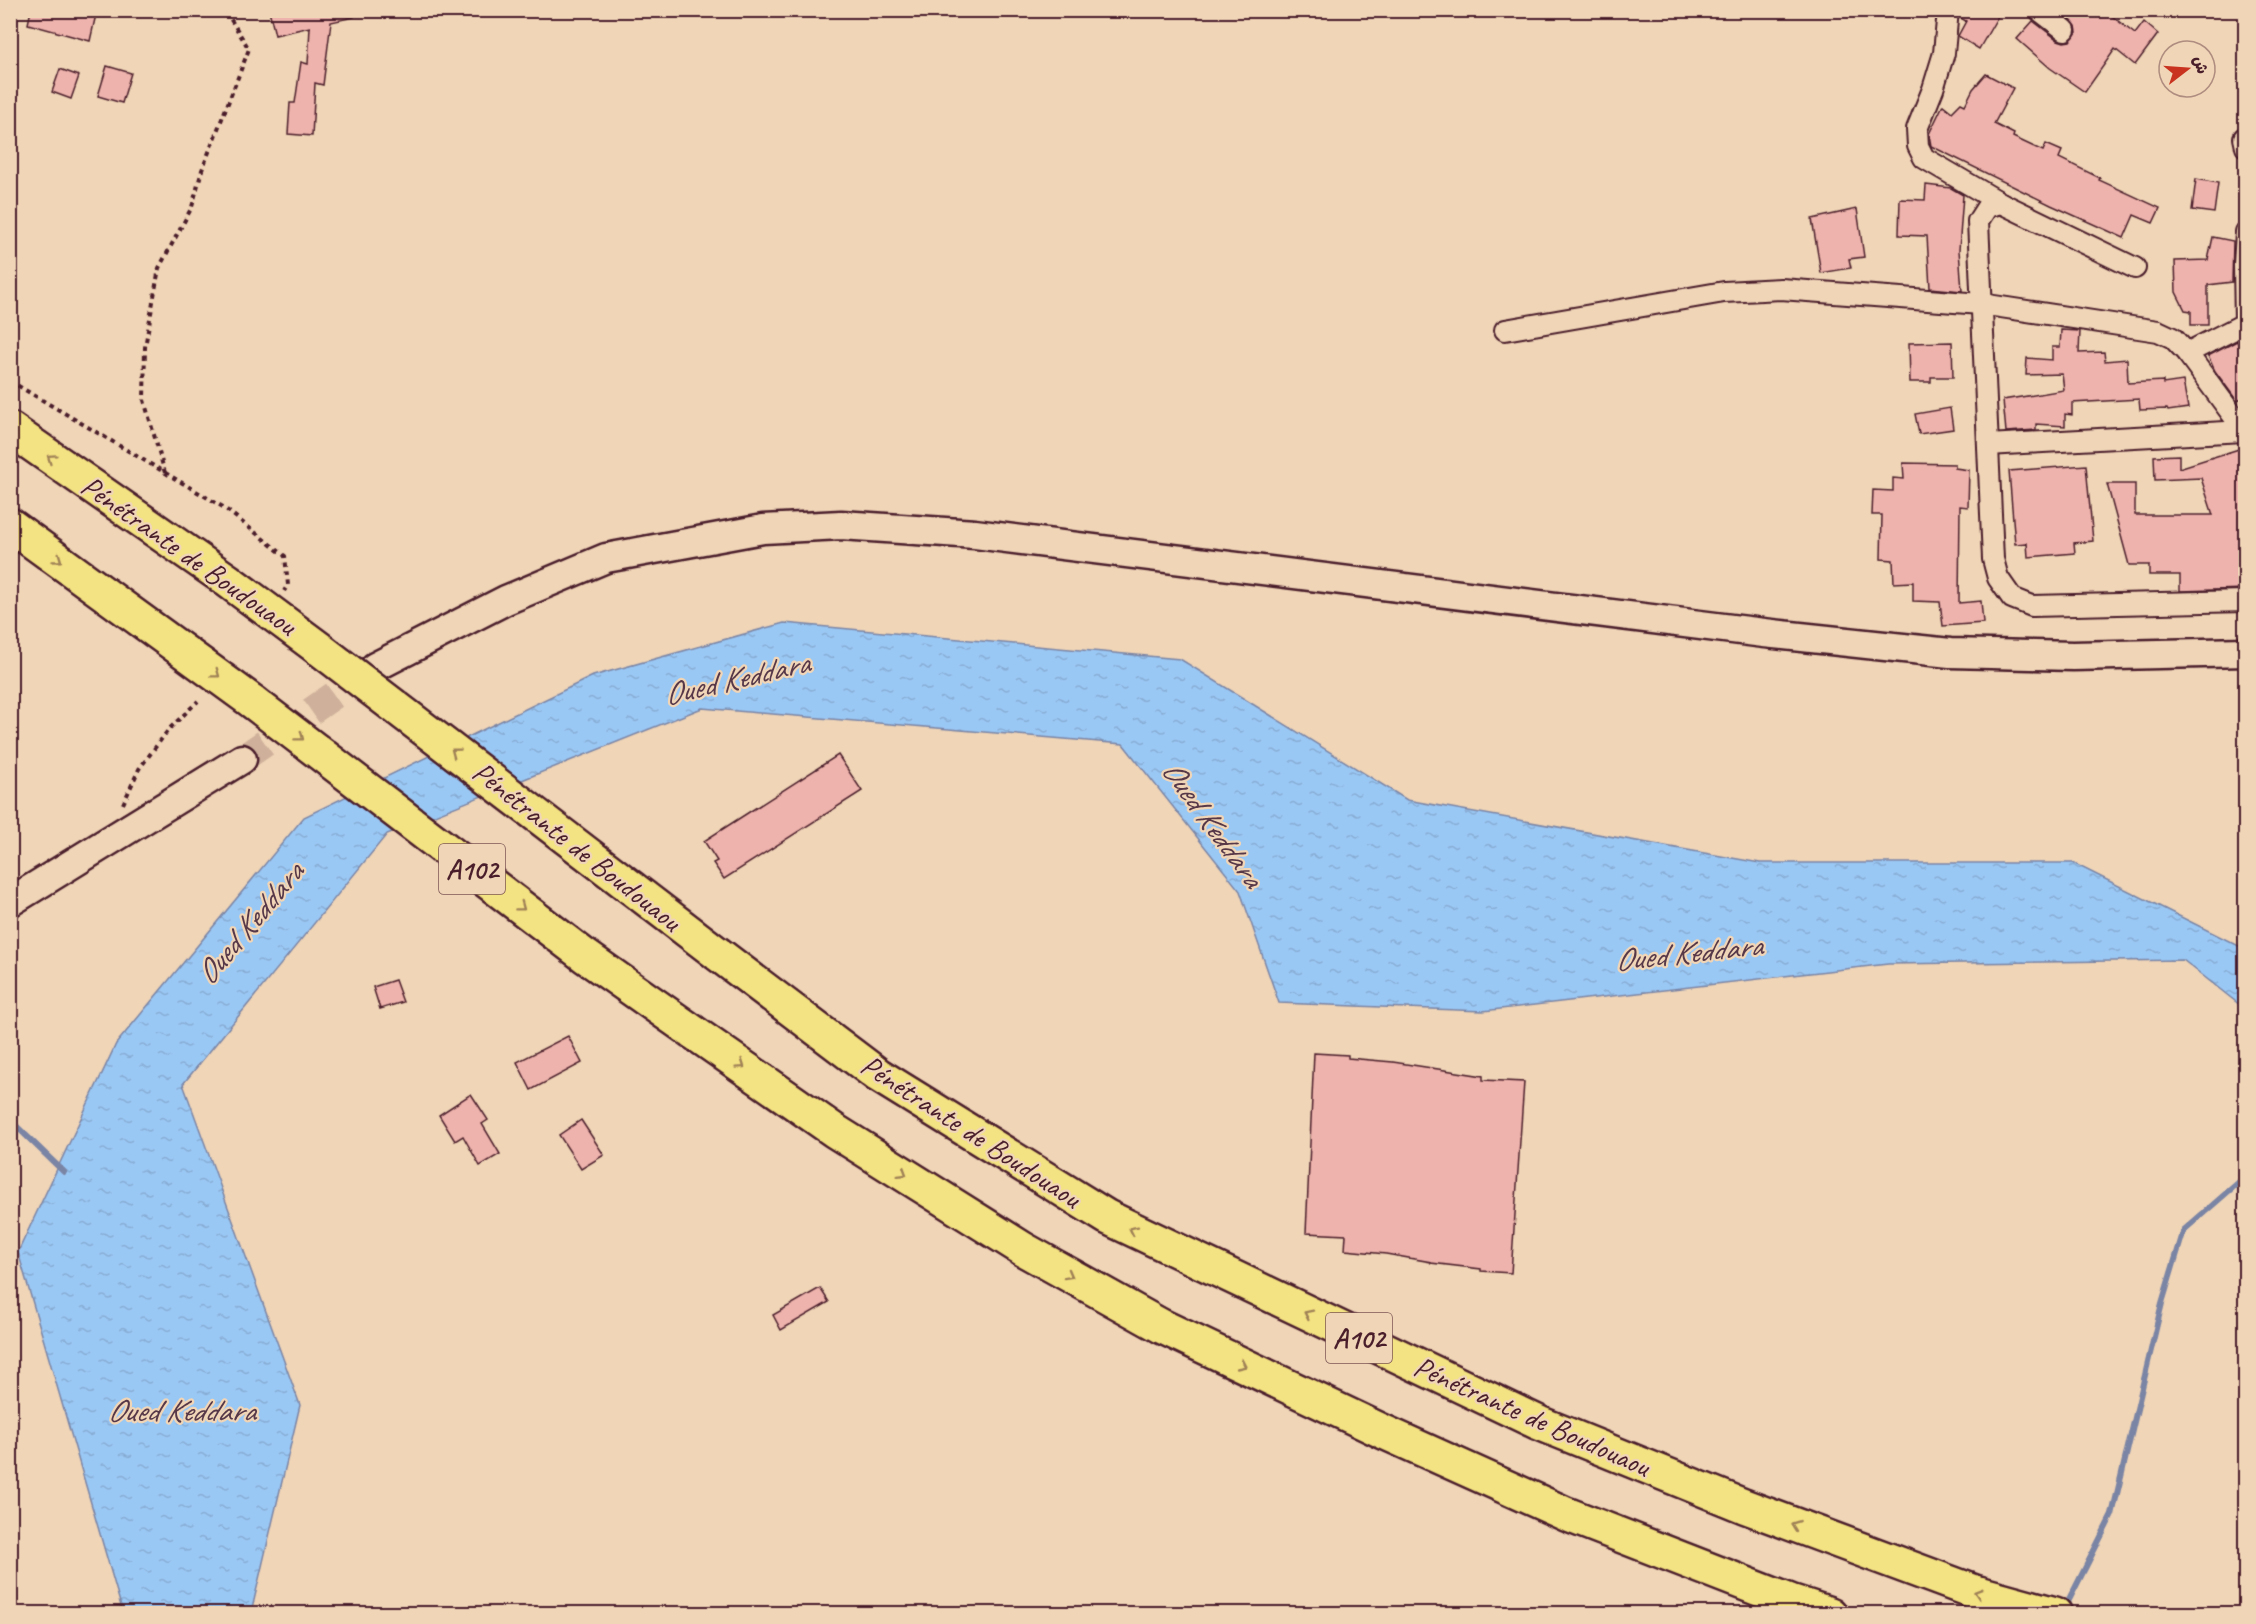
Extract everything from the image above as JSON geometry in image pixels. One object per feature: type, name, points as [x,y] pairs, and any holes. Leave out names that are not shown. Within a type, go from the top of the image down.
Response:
[{"type":"highway","name":"Pénétrante de Boudouaou","points":[[10,429],[227,580],[878,1075],[1107,1217],[1539,1423],[1744,1506],[1953,1584],[2055,1614]]},
{"type":"highway","name":"A102","points":[[10,525],[253,702],[585,956],[835,1131],[1023,1249],[1161,1326],[1384,1432],[1566,1514],[1790,1601],[1830,1614]]},
{"type":"main road","points":[[375,667],[506,600],[606,558],[763,529],[841,525],[987,536],[1740,630],[1950,653],[2073,656],[2246,652]]},
{"type":"main road","points":[[10,902],[242,759]]},
{"type":"street","points":[[1948,10],[1944,53],[1917,129],[1918,146],[1924,158],[2001,203],[2135,268]]},
{"type":"street","points":[[2039,10],[2066,30]]},
{"type":"street","points":[[2001,203],[1988,207],[1978,221],[1993,559],[1998,578],[2012,598],[2032,606],[2246,601]]},
{"type":"street","points":[[2187,353],[2245,324],[2246,232]]},
{"type":"street","points":[[1505,330],[1724,292],[1781,289],[1981,304],[2158,332],[2173,338],[2187,353],[2245,432]]},
{"type":"street","points":[[1988,445],[2245,432]]},
{"type":"path","points":[[165,473],[144,400],[145,347],[159,268],[192,207],[202,170],[249,49],[225,10]]},
{"type":"path","points":[[10,381],[223,507],[285,556],[288,585],[281,594]]},
{"type":"path","points":[[122,807],[139,769],[169,729],[198,701]]},
{"type":"water","name":"Oued Keddara","points":[[784,623],[1180,659],[1407,800],[1760,863],[2073,863],[2245,949],[2245,1009],[2183,960],[1888,964],[1483,1011],[1279,1003],[1240,891],[1123,744],[702,708],[387,834],[183,1084],[300,1405],[251,1613],[123,1613],[18,1252],[116,1044],[304,817],[593,676]]},
{"type":"building","points":[[31,10],[97,10],[90,41],[28,24]]},
{"type":"building","points":[[269,10],[353,10],[354,17],[331,22],[323,85],[315,83],[312,136],[288,134],[290,103],[295,103],[301,62],[308,64],[310,27],[275,35]]},
{"type":"building","points":[[1960,10],[1988,10],[1998,16],[1979,49],[1958,36],[1966,21],[1959,17]]},
{"type":"building","points":[[2059,10],[2104,10],[2135,34],[2144,22],[2158,34],[2135,65],[2115,49],[2085,92],[2050,68],[2017,39],[2033,21],[2058,40],[2070,41],[2077,32],[2076,26]]},
{"type":"building","points":[[107,66],[131,73],[122,103],[98,96]]},
{"type":"building","points":[[60,69],[79,76],[71,99],[52,92]]},
{"type":"building","points":[[1986,74],[2013,88],[1994,124],[2014,134],[2013,137],[2043,151],[2046,144],[2062,151],[2059,158],[2100,178],[2099,180],[2160,208],[2153,223],[2134,215],[2124,238],[1931,146],[1929,134],[1943,105],[1952,112],[1961,103],[1965,105],[1973,89]]},
{"type":"building","points":[[2196,179],[2218,183],[2214,213],[2192,210]]},
{"type":"building","points":[[1926,185],[1951,188],[1963,195],[1959,250],[1962,291],[1930,288],[1927,236],[1899,235],[1900,199],[1925,200]]},
{"type":"building","points":[[1857,209],[1864,257],[1849,259],[1851,268],[1821,273],[1812,219]]},
{"type":"building","points":[[2213,237],[2233,241],[2232,282],[2208,285],[2208,325],[2191,325],[2191,311],[2185,310],[2176,292],[2175,261],[2208,260]]},
{"type":"building","points":[[2061,330],[2080,331],[2079,353],[2104,352],[2105,361],[2127,359],[2128,383],[2163,381],[2163,384],[2183,381],[2188,408],[2168,411],[2167,409],[2140,410],[2139,399],[2072,403],[2072,415],[2065,414],[2065,426],[2036,424],[2036,430],[2006,432],[2003,400],[2064,390],[2062,374],[2026,375],[2027,358],[2052,360],[2052,347],[2060,347]]},
{"type":"building","points":[[2237,341],[2246,359],[2246,397],[2237,401],[2215,371],[2208,356]]},
{"type":"building","points":[[1952,342],[1953,377],[1931,377],[1931,382],[1910,382],[1909,343]]},
{"type":"building","points":[[1950,408],[1953,429],[1919,434],[1915,414]]},
{"type":"building","points":[[2242,448],[2246,458],[2246,589],[2180,591],[2180,575],[2149,575],[2149,565],[2129,565],[2107,484],[2135,484],[2135,515],[2213,515],[2201,478],[2155,480],[2154,456],[2179,455],[2179,468]]},
{"type":"building","points":[[1903,463],[1955,464],[1955,468],[1969,470],[1968,507],[1960,506],[1959,603],[1981,601],[1983,623],[1943,626],[1940,602],[1913,601],[1913,582],[1894,583],[1893,560],[1881,559],[1882,515],[1872,515],[1873,490],[1893,491],[1893,478],[1904,479]]},
{"type":"building","points":[[2086,465],[2093,541],[2074,543],[2075,553],[2028,557],[2027,543],[2015,544],[2009,471]]},
{"type":"building","points":[[838,755],[862,791],[724,879],[713,863],[717,861],[704,841]]},
{"type":"building","points":[[395,980],[403,1002],[380,1009],[373,987]]},
{"type":"building","points":[[568,1036],[582,1063],[531,1090],[517,1062]]},
{"type":"building","points":[[1314,1053],[1348,1055],[1348,1058],[1393,1062],[1483,1076],[1483,1080],[1524,1082],[1511,1273],[1481,1271],[1481,1269],[1431,1263],[1386,1254],[1345,1250],[1346,1235],[1306,1233]]},
{"type":"building","points":[[471,1094],[488,1120],[482,1124],[500,1154],[480,1166],[463,1136],[455,1141],[439,1115]]},
{"type":"building","points":[[581,1120],[604,1155],[581,1169],[559,1135]]},
{"type":"building","points":[[820,1288],[829,1302],[781,1330],[773,1315]]},
{"type":"waterway","points":[[10,1120],[64,1172]]},
{"type":"waterway","points":[[2069,1600],[2112,1515],[2162,1303],[2184,1230],[2246,1176]]},
{"type":"tunnel","points":[[242,759],[375,667]]}]
